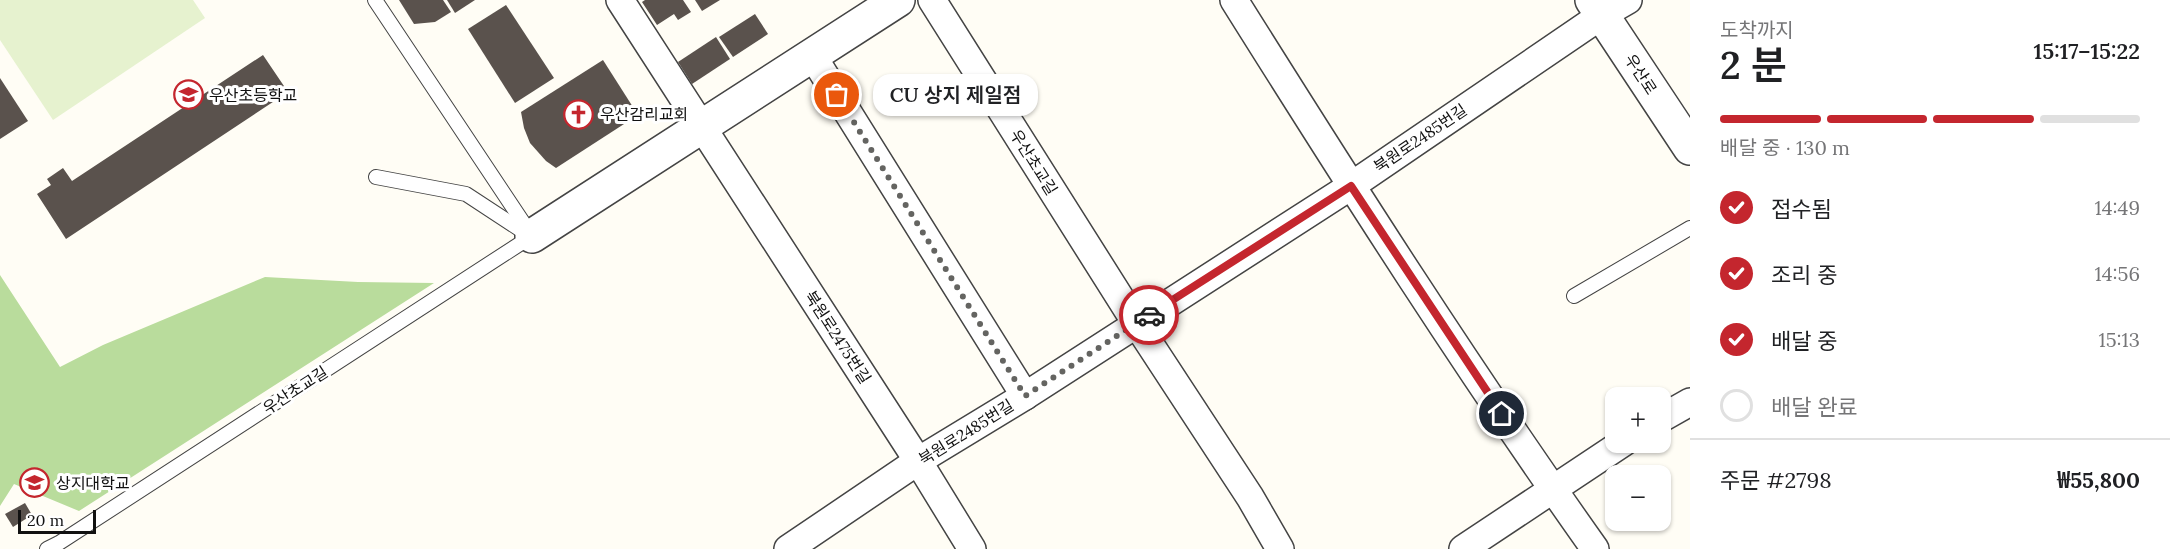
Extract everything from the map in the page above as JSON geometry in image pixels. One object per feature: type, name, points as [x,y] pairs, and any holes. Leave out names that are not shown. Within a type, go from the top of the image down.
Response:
[{"type":"street","points":[[620,0],[702,126]]},
{"type":"street","name":"우산초교길","points":[[532,236],[898,0]]},
{"type":"street","name":"우산초교길","points":[[932,0],[1136,323]]},
{"type":"street","points":[[1234,0],[1351,186],[1553,490],[1595,549]]},
{"type":"street","name":"북원로2485번길","points":[[788,549],[918,461],[1025,396],[1351,186],[1607,5]]},
{"type":"street","name":"우산로","points":[[1607,5],[1690,148]]},
{"type":"street","points":[[812,55],[1025,396]]},
{"type":"street","name":"북원로2475번길","points":[[702,126],[918,461],[972,549]]},
{"type":"street","points":[[1136,323],[1250,498],[1280,549]]},
{"type":"street","points":[[1671,413],[1690,402]]},
{"type":"street","points":[[1463,549],[1608,453]]},
{"type":"lane","points":[[375,0],[532,236]]},
{"type":"lane","points":[[376,177],[466,194],[532,236]]},
{"type":"lane","points":[[1574,296],[1690,228]]},
{"type":"lane","name":"우산초교길","points":[[53,546],[532,236]]},
{"type":"green space","points":[[0,0],[193,0],[205,18],[53,120],[0,40]]},
{"type":"green space","points":[[0,275],[60,367],[103,345],[265,277],[434,283],[79,511],[14,484],[0,506]]},
{"type":"building","points":[[399,0],[443,0],[451,12],[435,22],[414,24]]},
{"type":"building","points":[[447,0],[475,0],[455,13]]},
{"type":"building","points":[[645,0],[683,0],[691,12],[678,20],[674,14],[657,25],[642,2]]},
{"type":"building","points":[[695,0],[720,0],[702,11]]},
{"type":"building","points":[[506,5],[554,78],[515,103],[468,29]]},
{"type":"building","points":[[755,14],[768,34],[733,57],[719,37]]},
{"type":"building","points":[[716,37],[730,59],[692,84],[678,62]]},
{"type":"building","points":[[263,55],[288,92],[66,239],[37,194],[51,185],[47,179],[63,168],[72,181]]},
{"type":"building","name":"우산감리교회","points":[[603,60],[638,115],[556,168],[546,161],[530,143],[521,112]]},
{"type":"building","points":[[0,78],[28,121],[0,139]]},
{"type":"building","points":[[25,503],[32,515],[13,527],[5,514]]},
{"type":"way so far","points":[[837,95],[1025,396],[1149,315]]},
{"type":"place","name":"우산초등학교","points":[[188,95]]},
{"type":"place","name":"CU 상지 제일점","points":[[837,95]]},
{"type":"place","name":"우산감리교회","points":[[579,114]]},
{"type":"place","name":"상지대학교","points":[[35,483]]},
{"type":"route","points":[[1149,315],[1351,186],[1502,414]]}]
